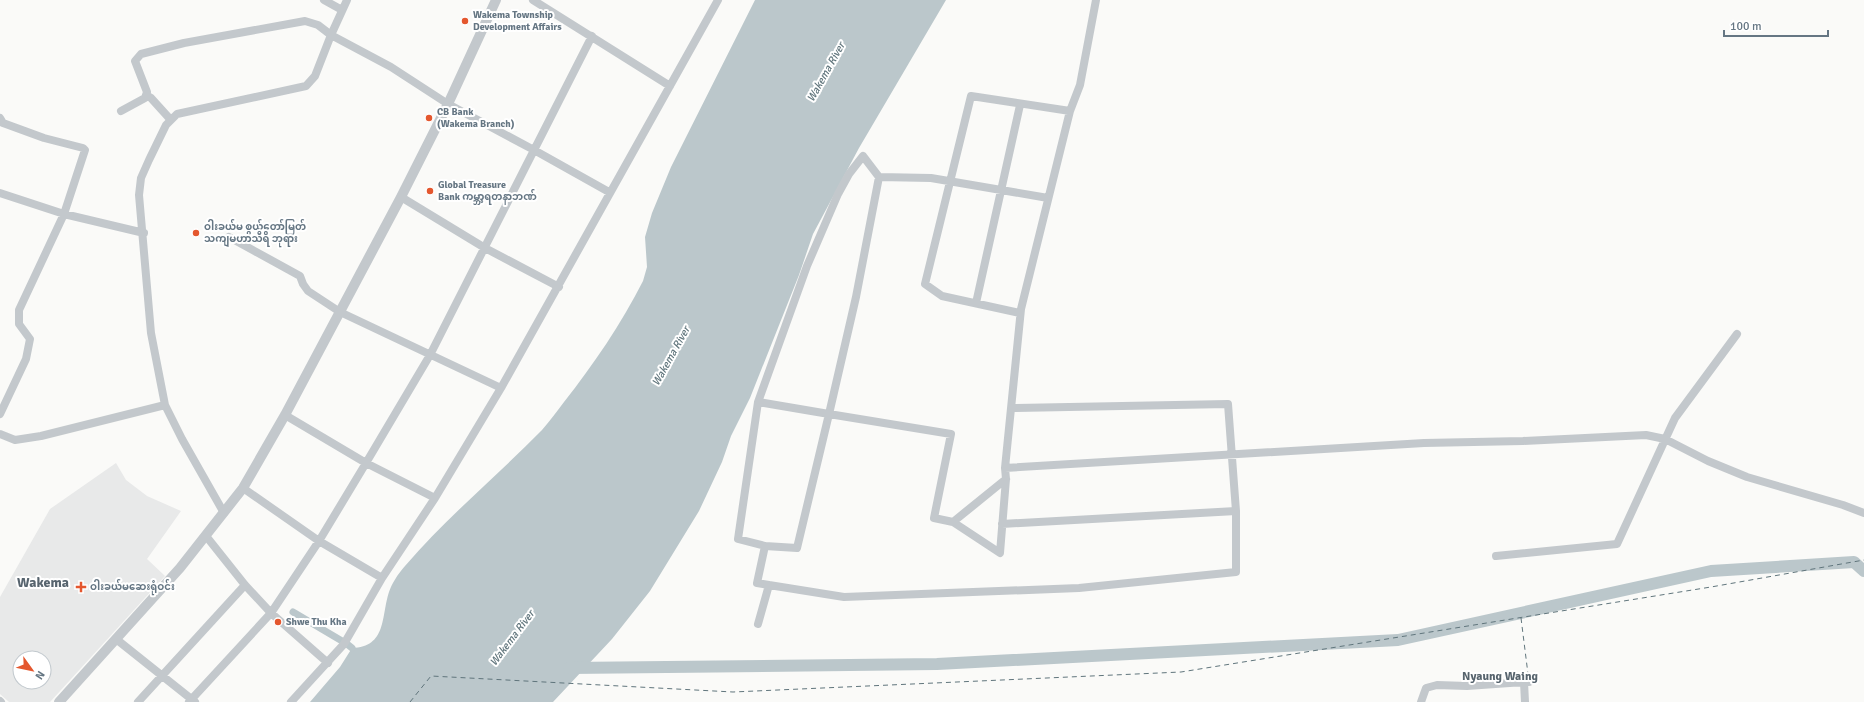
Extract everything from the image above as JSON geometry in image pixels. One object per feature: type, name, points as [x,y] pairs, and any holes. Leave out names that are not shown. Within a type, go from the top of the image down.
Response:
[{"type":"street","points":[[324,0],[342,10]]},
{"type":"street","points":[[224,513],[182,439],[165,405],[151,333],[144,233],[139,195],[140,178],[166,125],[170,119],[177,114],[306,86],[315,76],[347,0]]},
{"type":"street","points":[[59,702],[180,568],[243,488],[340,312],[401,197],[448,104],[496,0]]},
{"type":"street","points":[[533,0],[670,86]]},
{"type":"street","points":[[291,702],[344,644],[382,578],[435,498],[559,287],[609,192],[718,0]]},
{"type":"street","points":[[758,402],[950,434],[934,518],[953,522],[1000,553],[1006,479],[1005,468],[1020,313],[1070,111],[1080,85],[1096,0]]},
{"type":"street","points":[[121,111],[145,98],[147,92],[134,61],[141,54],[184,43],[306,21],[318,25],[331,35],[391,67],[448,104],[609,192]]},
{"type":"street","points":[[116,639],[192,701],[271,614],[319,541],[430,355],[592,36]]},
{"type":"street","points":[[146,95],[151,98],[170,119]]},
{"type":"street","points":[[1020,313],[942,296],[925,284],[971,96],[1020,105],[1070,111]]},
{"type":"street","points":[[976,303],[1020,105]]},
{"type":"street","points":[[0,118],[3,123],[44,138],[83,148],[85,150],[64,214],[19,310],[20,324],[30,339],[26,359],[0,414]]},
{"type":"street","points":[[863,156],[879,177],[856,297],[798,548],[765,546],[738,539],[758,402],[807,266],[848,174],[863,156]]},
{"type":"street","points":[[879,177],[931,178],[1048,198]]},
{"type":"street","points":[[0,193],[64,214],[144,233]]},
{"type":"street","points":[[401,197],[485,248],[559,287]]},
{"type":"street","points":[[229,237],[300,276],[308,291],[340,312],[501,388]]},
{"type":"street","points":[[1496,556],[1617,544],[1675,418],[1737,334]]},
{"type":"street","points":[[765,546],[757,583],[844,597],[1079,588],[1236,572],[1236,511],[1228,404],[1012,408]]},
{"type":"street","points":[[0,434],[15,440],[41,436],[165,405]]},
{"type":"street","points":[[284,415],[366,463],[435,498]]},
{"type":"street","points":[[1005,468],[1424,443],[1646,435],[1665,439],[1708,461],[1746,477],[1843,505],[1864,513]]},
{"type":"street","points":[[953,522],[1006,479]]},
{"type":"street","points":[[243,488],[319,541],[382,578]]},
{"type":"street","points":[[1002,524],[1236,511]]},
{"type":"street","points":[[206,536],[245,585],[271,614],[328,663]]},
{"type":"street","points":[[138,702],[245,585]]},
{"type":"street","points":[[758,624],[768,585]]},
{"type":"street","points":[[1421,702],[1426,688],[1437,685],[1467,686],[1526,680],[1525,702]]},
{"type":"shaded area","name":"ဝါးခယ်မဆေးရုံဝင်း","points":[[116,463],[126,480],[147,496],[181,511],[147,559],[165,576],[50,702],[9,702],[0,694],[0,597],[50,509]]},
{"type":"water","name":"Wakema River","points":[[755,0],[946,0],[859,148],[813,234],[799,275],[750,398],[731,436],[722,462],[699,511],[650,591],[612,639],[553,702],[310,702],[340,667],[352,648],[363,646],[371,642],[377,636],[381,629],[390,589],[402,569],[455,514],[551,420],[586,373],[616,328],[643,281],[647,267],[645,237],[652,213],[671,167]]},
{"type":"waterway","points":[[569,668],[937,664],[1398,640],[1711,571],[1854,562],[1864,571]]},
{"type":"waterway","points":[[293,612],[342,641]]},
{"type":"waterway","points":[[347,644],[352,648]]},
{"type":"ferry route","points":[[410,702],[431,676],[733,692],[1181,672],[1711,587],[1864,560]]},
{"type":"ferry route","points":[[1521,618],[1528,674]]},
{"type":"place","name":"Wakema Township Development Affairs","points":[[465,21]]},
{"type":"place","name":"CB Bank (Wakema Branch)","points":[[429,118]]},
{"type":"place","name":"Global Treasure Bank ကမ္ဘာ့ရတနာဘဏ်","points":[[430,191]]},
{"type":"place","name":"ဝါးခယ်မ စွယ်တော်မြတ် သကျမဟာသီရိ ဘုရား","points":[[196,233]]},
{"type":"place","name":"ဝါးခယ်မဆေးရုံဝင်း","points":[[81,587]]},
{"type":"place","name":"Shwe Thu Kha","points":[[278,622]]},
{"type":"district","name":"Wakema","points":[[43,582]]},
{"type":"district","name":"Nyaung Waing","points":[[1500,676]]}]
